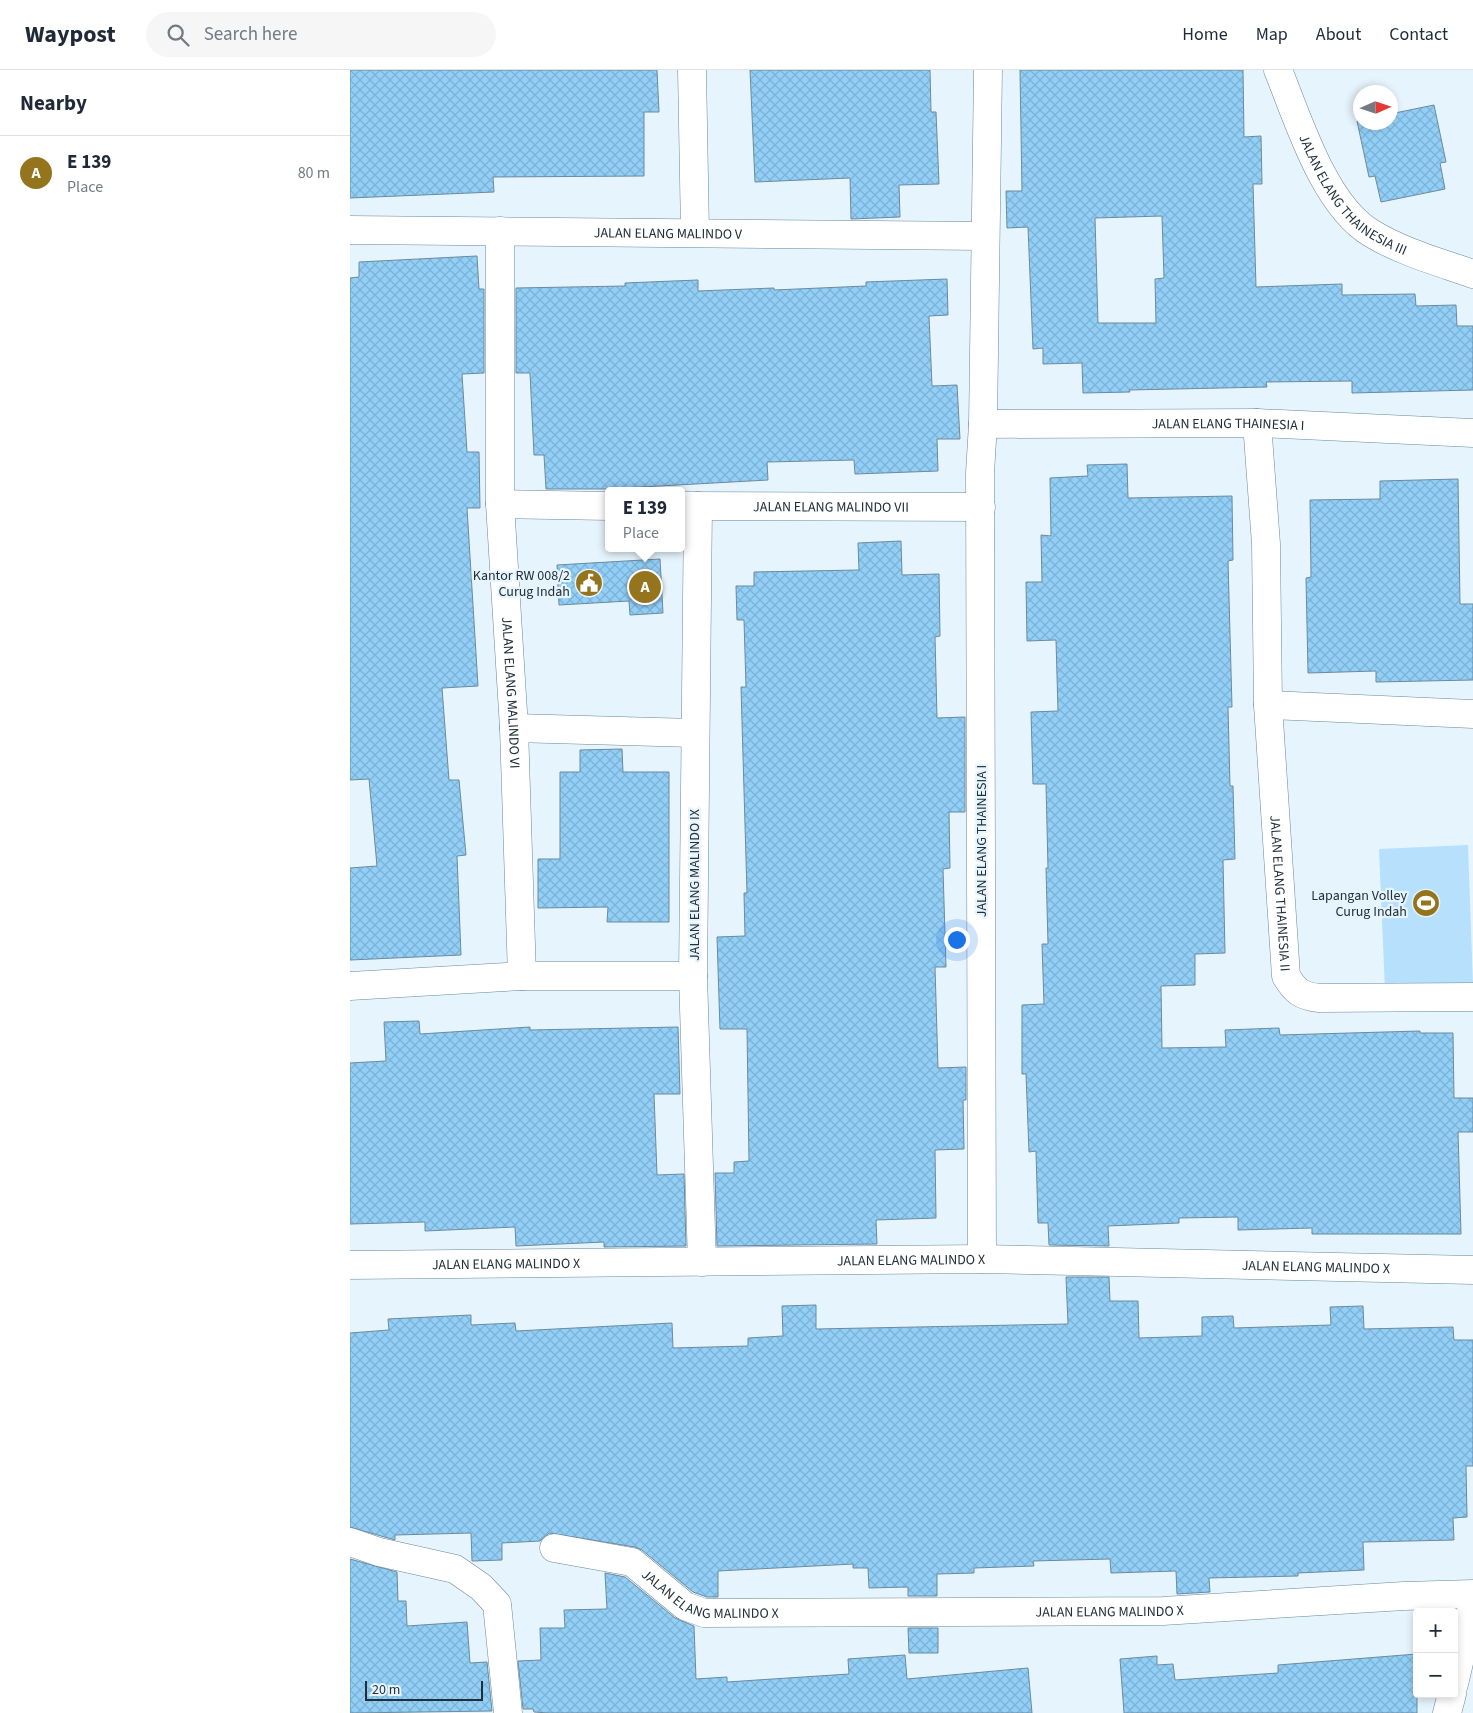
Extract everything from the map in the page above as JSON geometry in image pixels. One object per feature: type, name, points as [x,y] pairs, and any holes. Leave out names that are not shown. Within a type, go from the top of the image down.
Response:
[{"type":"street","points":[[692,70],[695,232]]},
{"type":"street","name":"JALAN ELANG THAINESIA I","points":[[982,1259],[980,473],[983,424],[984,236],[988,70]]},
{"type":"street","name":"JALAN ELANG THAINESIA III","points":[[1278,70],[1329,188],[1349,216],[1379,237],[1414,253],[1473,274]]},
{"type":"street","name":"JALAN ELANG MALINDO V","points":[[350,230],[984,236]]},
{"type":"street","name":"JALAN ELANG MALINDO VI","points":[[500,231],[500,504],[514,728],[522,976]]},
{"type":"street","name":"JALAN ELANG THAINESIA I","points":[[983,424],[1257,423],[1473,433]]},
{"type":"street","name":"JALAN ELANG THAINESIA II","points":[[1257,423],[1266,544],[1268,705],[1286,976],[1294,988],[1304,996],[1319,998],[1473,997]]},
{"type":"street","points":[[500,504],[605,506]]},
{"type":"street","name":"JALAN ELANG MALINDO VII","points":[[690,506],[981,507]]},
{"type":"street","name":"JALAN ELANG MALINDO IX","points":[[690,506],[694,733],[694,976],[702,1262]]},
{"type":"street","points":[[1268,705],[1473,714]]},
{"type":"street","points":[[514,728],[694,733]]},
{"type":"street","points":[[350,986],[522,976],[694,976]]},
{"type":"street","name":"JALAN ELANG MALINDO X","points":[[350,1265],[982,1259],[1473,1270]]},
{"type":"street","points":[[350,1542],[379,1552],[455,1569],[481,1587],[497,1604],[508,1713]]},
{"type":"street","name":"JALAN ELANG MALINDO X","points":[[554,1548],[632,1562],[685,1606],[704,1613],[1163,1612],[1404,1596],[1473,1594]]},
{"type":"street","points":[[1458,1667],[1473,1603]]},
{"type":"street","points":[[1447,1713],[1451,1698]]},
{"type":"shaded area","name":"Lapangan Volley Curug Indah","points":[[1468,845],[1473,986],[1385,990],[1379,849]]},
{"type":"building","points":[[350,70],[657,70],[659,112],[644,112],[644,176],[493,177],[494,192],[350,198]]},
{"type":"building","points":[[750,70],[930,70],[931,112],[936,112],[939,184],[899,185],[900,217],[851,219],[850,178],[755,182]]},
{"type":"building","points":[[1020,70],[1243,70],[1244,137],[1261,136],[1262,184],[1253,184],[1256,287],[1342,284],[1342,295],[1415,294],[1416,306],[1456,305],[1457,326],[1473,326],[1473,390],[1352,393],[1352,381],[1266,382],[1267,387],[1083,393],[1082,363],[1043,364],[1043,348],[1033,349],[1028,227],[1007,228],[1006,191],[1022,191]],"holes":[[[1162,216],[1164,278],[1155,279],[1156,323],[1098,323],[1095,218]]]},
{"type":"building","points":[[1434,105],[1446,162],[1440,163],[1445,189],[1381,202],[1375,176],[1369,177],[1359,130],[1398,130],[1398,112]]},
{"type":"building","points":[[477,256],[479,289],[484,289],[484,373],[462,374],[467,452],[479,452],[480,508],[467,508],[478,686],[442,688],[449,780],[459,780],[466,855],[457,856],[461,955],[350,960],[350,868],[377,866],[369,779],[350,780],[350,278],[359,277],[359,262]]},
{"type":"building","points":[[947,279],[948,315],[929,316],[932,386],[957,385],[960,439],[937,439],[938,471],[855,474],[854,460],[767,462],[768,480],[641,487],[605,487],[605,489],[546,489],[544,455],[534,455],[530,373],[516,373],[516,288],[625,286],[625,283],[698,280],[698,291],[774,288],[774,290],[866,286],[866,282]]},
{"type":"building","points":[[1127,464],[1128,498],[1232,496],[1233,560],[1228,561],[1232,707],[1228,707],[1230,786],[1233,786],[1235,859],[1223,860],[1225,953],[1195,954],[1195,985],[1161,986],[1162,1048],[1226,1047],[1225,1030],[1279,1028],[1280,1035],[1420,1031],[1420,1033],[1453,1033],[1454,1098],[1473,1098],[1473,1132],[1458,1132],[1461,1234],[1312,1234],[1312,1228],[1238,1230],[1238,1217],[1179,1218],[1179,1223],[1108,1226],[1109,1246],[1049,1245],[1048,1223],[1038,1223],[1036,1151],[1029,1152],[1026,1074],[1022,1074],[1022,1005],[1044,1004],[1042,944],[1048,944],[1046,868],[1048,868],[1046,784],[1033,784],[1031,712],[1058,711],[1056,640],[1027,641],[1026,582],[1042,582],[1041,535],[1051,536],[1050,478],[1088,476],[1087,465]]},
{"type":"building","points":[[1458,479],[1460,604],[1473,604],[1473,680],[1376,682],[1376,671],[1308,673],[1306,578],[1311,577],[1310,500],[1380,499],[1380,481]]},
{"type":"building","points":[[901,541],[902,575],[939,574],[940,636],[935,637],[937,718],[965,717],[965,812],[949,812],[950,868],[943,869],[946,967],[935,967],[938,1068],[966,1067],[966,1100],[963,1100],[964,1149],[935,1150],[936,1218],[876,1220],[877,1244],[717,1246],[715,1173],[734,1173],[734,1162],[749,1161],[747,1029],[720,1029],[717,937],[745,936],[744,893],[747,893],[741,687],[746,687],[744,620],[737,620],[736,586],[754,586],[754,572],[859,570],[858,543]]},
{"type":"building","points":[[660,559],[663,613],[630,615],[629,601],[559,605],[557,565]]},
{"type":"building","points":[[622,749],[623,772],[669,772],[669,922],[607,922],[608,907],[538,908],[538,859],[560,859],[560,772],[580,772],[580,750]]},
{"type":"building","points":[[419,1021],[420,1034],[530,1027],[530,1030],[678,1027],[680,1094],[654,1094],[657,1175],[684,1174],[686,1246],[604,1247],[604,1242],[516,1246],[515,1227],[425,1231],[425,1222],[350,1224],[350,1063],[386,1061],[384,1022]]},
{"type":"building","points":[[1066,1277],[1109,1277],[1110,1301],[1138,1301],[1139,1338],[1202,1336],[1202,1317],[1233,1316],[1234,1328],[1331,1325],[1330,1307],[1363,1306],[1364,1329],[1453,1327],[1454,1340],[1473,1340],[1473,1466],[1466,1466],[1467,1517],[1453,1518],[1454,1540],[1363,1542],[1364,1570],[1298,1573],[1298,1576],[1209,1578],[1210,1592],[1177,1594],[1176,1571],[1111,1573],[1110,1559],[1033,1561],[1034,1566],[974,1568],[974,1573],[937,1574],[937,1596],[908,1596],[908,1587],[869,1588],[868,1568],[853,1568],[853,1564],[718,1571],[718,1597],[707,1597],[693,1592],[642,1550],[635,1547],[549,1533],[540,1541],[502,1543],[502,1560],[472,1561],[471,1533],[395,1535],[395,1540],[350,1527],[350,1333],[389,1330],[388,1319],[471,1315],[471,1325],[515,1323],[516,1331],[672,1323],[673,1348],[748,1346],[748,1338],[783,1336],[782,1306],[816,1305],[816,1329],[1068,1324]]},
{"type":"building","points":[[350,1559],[397,1572],[398,1601],[406,1601],[407,1626],[467,1622],[470,1663],[487,1662],[492,1711],[350,1713]]},
{"type":"building","points":[[605,1573],[625,1577],[675,1618],[694,1626],[696,1679],[727,1677],[727,1682],[849,1674],[848,1659],[905,1655],[907,1679],[1028,1668],[1032,1713],[549,1713],[534,1712],[533,1709],[523,1709],[518,1661],[541,1660],[540,1628],[565,1628],[564,1610],[607,1609]]},
{"type":"building","points":[[908,1628],[938,1628],[938,1653],[909,1653]]},
{"type":"building","points":[[1413,1654],[1413,1698],[1417,1698],[1417,1713],[1124,1713],[1120,1659],[1157,1656],[1157,1665],[1173,1664],[1175,1680],[1278,1673],[1278,1665]]},
{"type":"place","name":"Kantor RW 008/2 Curug Indah","points":[[589,583]]},
{"type":"place","name":"E 139","points":[[645,587]]},
{"type":"place","name":"Lapangan Volley Curug Indah","points":[[1426,903]]}]
